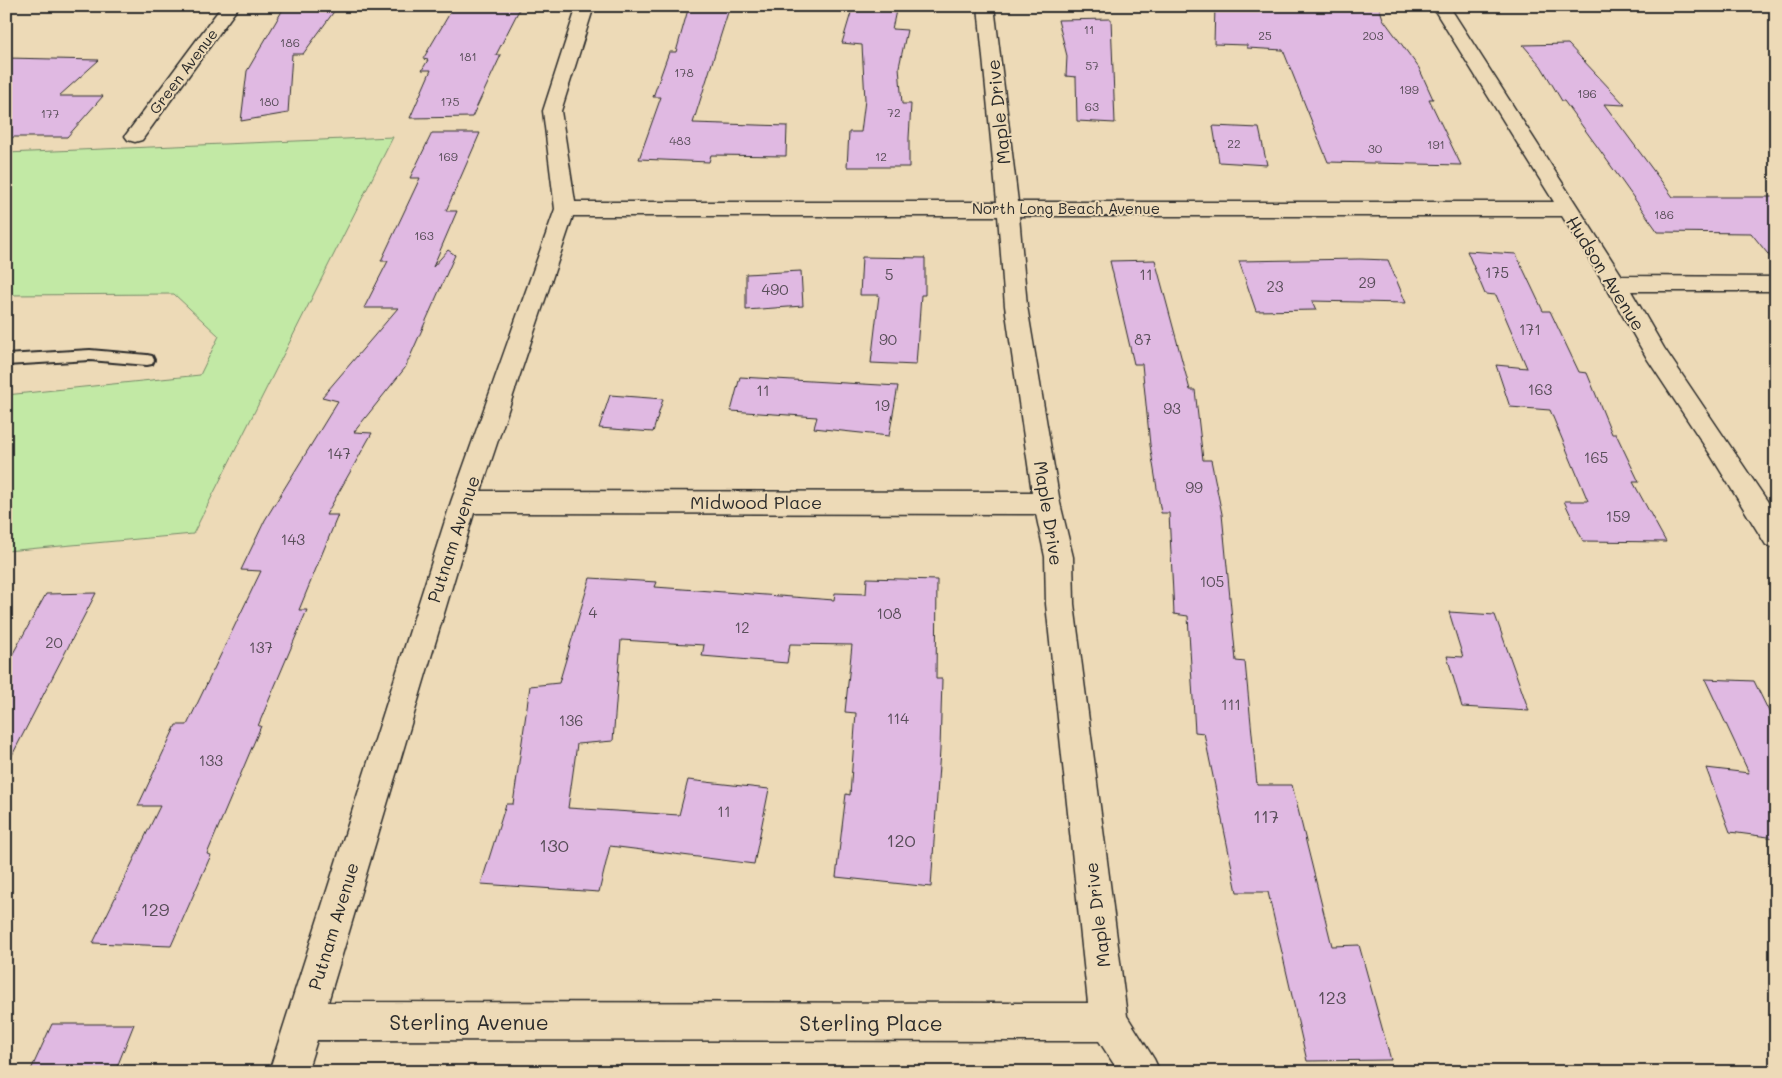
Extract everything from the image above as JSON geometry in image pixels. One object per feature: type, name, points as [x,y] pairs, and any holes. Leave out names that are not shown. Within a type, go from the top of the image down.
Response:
[{"type":"street","name":"Green Avenue","points":[[135,136],[231,6]]},
{"type":"street","name":"Putnam Avenue","points":[[288,1072],[464,502],[565,209],[552,110],[586,6]]},
{"type":"street","name":"Maple Drive","points":[[986,6],[1008,208],[1016,306],[1048,503],[1059,557],[1060,604],[1109,1022],[1141,1072]]},
{"type":"street","name":"Hudson Avenue","points":[[1440,6],[1615,283],[1656,354],[1719,447],[1776,537]]},
{"type":"street","name":"North Long Beach Avenue","points":[[565,209],[1567,209]]},
{"type":"street","points":[[1615,283],[1776,284]]},
{"type":"street","name":"Midwood Place","points":[[464,502],[1048,503]]},
{"type":"street","name":"Sterling Avenue","points":[[304,1021],[633,1021]]},
{"type":"street","name":"Sterling Place","points":[[633,1021],[1109,1022]]},
{"type":"lane","points":[[6,360],[90,355],[146,360]]},
{"type":"green space","points":[[393,137],[193,534],[6,551],[6,395],[200,375],[219,336],[174,294],[6,295],[6,153]]},
{"type":"building","points":[[285,6],[338,6],[303,54],[292,54],[288,113],[241,121],[247,71]]},
{"type":"building","points":[[454,6],[521,6],[496,55],[501,55],[472,117],[410,118],[431,70],[422,70],[428,60],[423,59]]},
{"type":"building","points":[[689,6],[730,6],[693,123],[787,126],[786,156],[711,155],[709,162],[639,159],[661,97],[653,97],[669,52],[676,52]]},
{"type":"building","points":[[853,6],[897,6],[892,29],[907,30],[899,67],[902,104],[911,104],[909,167],[847,167],[849,132],[861,132],[865,100],[862,45],[842,43]]},
{"type":"building","points":[[1215,6],[1379,6],[1383,19],[1419,68],[1433,99],[1429,99],[1461,165],[1328,162],[1283,50],[1247,48],[1247,45],[1214,44]]},
{"type":"building","points":[[1111,19],[1115,123],[1077,121],[1076,77],[1066,76],[1067,56],[1058,20]]},
{"type":"building","points":[[1568,44],[1625,105],[1604,104],[1673,197],[1776,197],[1776,264],[1751,233],[1658,232],[1564,101],[1562,101],[1541,66],[1523,45]]},
{"type":"building","points":[[6,58],[99,60],[59,96],[103,96],[67,137],[13,137],[6,144]]},
{"type":"building","points":[[1213,126],[1259,128],[1267,165],[1219,162]]},
{"type":"building","points":[[432,133],[480,133],[446,211],[457,211],[433,267],[448,250],[455,255],[405,368],[354,432],[372,433],[326,515],[338,515],[299,610],[307,610],[207,854],[211,855],[171,946],[93,943],[160,806],[138,806],[176,725],[187,725],[261,571],[241,570],[265,520],[338,401],[322,397],[398,308],[364,308],[388,261],[381,261],[420,178],[410,178]]},
{"type":"building","points":[[1467,251],[1516,254],[1543,311],[1550,311],[1579,372],[1587,373],[1612,434],[1616,434],[1639,482],[1633,482],[1666,542],[1583,541],[1564,501],[1588,501],[1550,410],[1510,407],[1496,365],[1527,368],[1496,295],[1485,294]]},
{"type":"building","points":[[862,257],[925,258],[925,295],[921,295],[916,365],[871,363],[879,295],[860,295]]},
{"type":"building","points":[[1155,260],[1190,390],[1195,390],[1203,460],[1211,460],[1222,514],[1236,661],[1245,662],[1257,785],[1292,785],[1332,946],[1359,945],[1391,1060],[1307,1061],[1268,892],[1237,892],[1204,733],[1195,732],[1188,616],[1174,614],[1169,513],[1161,513],[1150,445],[1142,364],[1134,364],[1110,261]]},
{"type":"building","points":[[1388,260],[1406,303],[1312,301],[1316,310],[1256,311],[1239,261]]},
{"type":"building","points":[[801,271],[803,306],[746,310],[746,274]]},
{"type":"building","points":[[740,377],[898,386],[889,436],[814,428],[817,417],[731,411]]},
{"type":"building","points":[[610,395],[663,399],[653,432],[599,428]]},
{"type":"building","points":[[590,578],[657,582],[655,587],[834,600],[835,593],[866,594],[867,578],[937,580],[936,679],[942,679],[940,750],[931,887],[836,877],[846,794],[850,795],[856,713],[845,712],[852,645],[790,644],[787,663],[702,656],[704,645],[621,640],[613,741],[577,744],[568,808],[679,815],[688,780],[769,789],[754,864],[610,846],[599,892],[481,884],[506,804],[513,804],[530,686],[559,683]]},
{"type":"building","points":[[96,593],[6,767],[6,666],[46,594]]},
{"type":"building","points":[[1449,612],[1495,615],[1529,711],[1462,707],[1447,656],[1463,657]]},
{"type":"building","points":[[1705,679],[1754,681],[1776,726],[1776,838],[1730,832],[1706,768],[1749,773]]},
{"type":"building","points":[[52,1024],[134,1024],[115,1072],[30,1072]]}]
